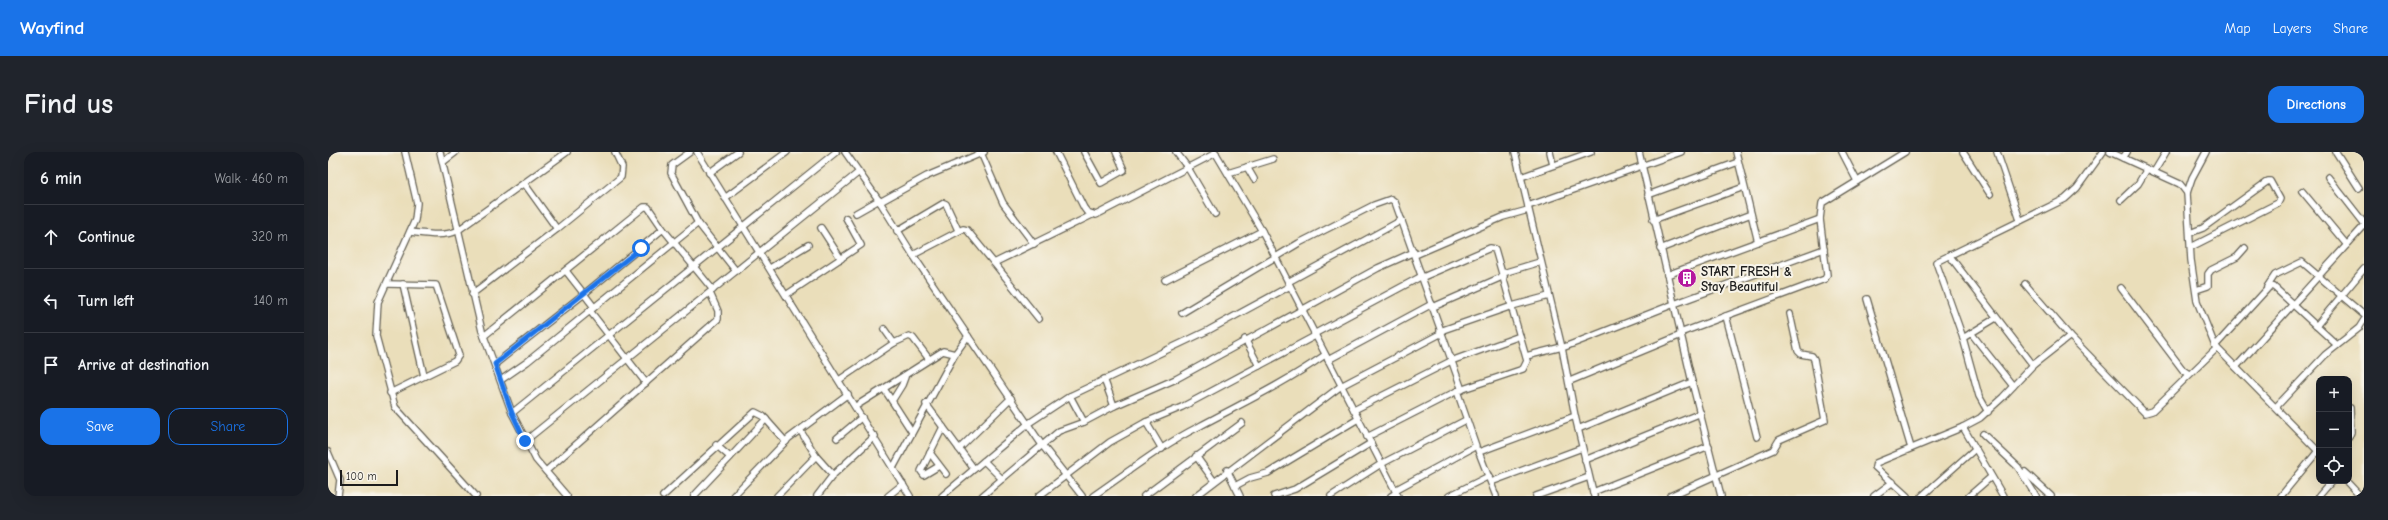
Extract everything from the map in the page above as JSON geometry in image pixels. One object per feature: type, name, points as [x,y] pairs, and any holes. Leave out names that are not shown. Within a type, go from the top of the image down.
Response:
[{"type":"street","points":[[405,152],[417,204],[410,232],[378,302],[376,336],[390,393],[395,407],[476,496]]},
{"type":"street","points":[[440,152],[472,294],[484,336],[512,413],[536,460],[567,496]]},
{"type":"street","points":[[443,162],[456,152]]},
{"type":"street","points":[[410,232],[435,235],[449,234],[458,231],[568,152]]},
{"type":"street","points":[[472,294],[557,229],[621,177],[622,167],[615,152]]},
{"type":"street","points":[[690,152],[672,165],[671,173],[698,223],[716,248],[736,271]]},
{"type":"street","points":[[697,152],[875,436],[910,496]]},
{"type":"street","points":[[709,173],[738,152]]},
{"type":"street","points":[[725,198],[787,152]]},
{"type":"street","points":[[512,413],[836,152]]},
{"type":"street","points":[[846,152],[913,255],[1042,444],[1082,496]]},
{"type":"street","points":[[856,213],[927,176],[982,152],[1003,203],[1034,244]]},
{"type":"street","points":[[1056,152],[1084,208],[1092,215]]},
{"type":"street","points":[[1084,152],[1101,183],[1124,170],[1116,152]]},
{"type":"street","points":[[1176,152],[1188,168],[1215,214]]},
{"type":"street","points":[[1515,152],[1540,262],[1570,381],[1575,416],[1594,494],[1709,446]]},
{"type":"street","points":[[1550,152],[1553,165]]},
{"type":"street","points":[[1521,177],[1581,154],[1591,152]]},
{"type":"street","points":[[1638,152],[1680,334],[1722,496]]},
{"type":"street","points":[[982,496],[1042,444],[1065,428],[1084,422],[1114,406],[1176,379],[1245,339],[1394,259],[1414,253],[1503,217],[1681,152]]},
{"type":"street","points":[[1736,152],[1758,242]]},
{"type":"street","points":[[1842,152],[1857,180]]},
{"type":"street","points":[[1570,381],[1680,334],[1821,281],[1827,274],[1820,219],[1821,207],[1824,200],[1905,152]]},
{"type":"street","points":[[1963,152],[1990,194]]},
{"type":"street","points":[[1997,152],[2020,220]]},
{"type":"street","points":[[1988,412],[1979,396],[1963,338],[1936,262],[2068,196],[2077,188],[2103,152]]},
{"type":"street","points":[[2110,152],[2180,184],[2188,193]]},
{"type":"street","points":[[2123,158],[2127,152]]},
{"type":"street","points":[[2154,172],[2166,152]]},
{"type":"street","points":[[2206,152],[2192,178],[2188,193],[2191,247],[2197,302],[2216,347],[2277,406],[2316,449]]},
{"type":"street","points":[[2336,152],[2359,188]]},
{"type":"street","points":[[994,263],[1092,215],[1100,214],[1215,153],[1262,231],[1371,443],[1395,494],[1476,446]]},
{"type":"street","points":[[1228,173],[1273,159]]},
{"type":"street","points":[[1648,195],[1738,162]]},
{"type":"street","points":[[1247,167],[1254,180]]},
{"type":"street","points":[[2121,200],[2138,184],[2147,169]]},
{"type":"street","points":[[525,441],[859,172]]},
{"type":"street","points":[[2328,177],[2364,223]]},
{"type":"street","points":[[2190,233],[2204,228],[2268,181],[2280,200],[2191,247]]},
{"type":"street","points":[[524,183],[557,229]]},
{"type":"street","points":[[1653,220],[1744,187]]},
{"type":"street","points":[[2302,191],[2347,245]]},
{"type":"street","points":[[1182,312],[1275,257],[1374,205],[1391,199],[1395,202],[1414,253],[1451,361],[1466,420],[1496,496]]},
{"type":"street","points":[[897,231],[944,204],[946,204],[958,230]]},
{"type":"street","points":[[484,336],[644,207],[648,207],[663,229],[712,291],[718,311],[718,319],[546,471]]},
{"type":"street","points":[[1660,248],[1751,214]]},
{"type":"street","points":[[786,295],[842,259],[861,244],[846,218]]},
{"type":"street","points":[[1667,275],[1820,219]]},
{"type":"street","points":[[944,495],[1029,423],[1070,396],[1209,330],[1402,220]]},
{"type":"street","points":[[501,380],[698,223]]},
{"type":"street","points":[[2236,366],[2364,226]]},
{"type":"street","points":[[821,228],[842,259]]},
{"type":"street","points":[[495,364],[663,229]]},
{"type":"street","points":[[913,255],[958,230],[967,230],[1039,319]]},
{"type":"street","points":[[1165,280],[1262,231]]},
{"type":"street","points":[[770,268],[808,245]]},
{"type":"street","points":[[1039,496],[1110,442],[1146,422],[1182,407],[1422,277],[1490,248],[1497,250],[1526,356],[1527,363],[1523,369],[1459,390],[1367,437]]},
{"type":"street","points":[[2196,290],[2208,286],[2208,274],[2211,270],[2237,257],[2245,248]]},
{"type":"street","points":[[1526,356],[1562,348],[1674,304],[1824,249]]},
{"type":"street","points":[[1949,255],[2033,365]]},
{"type":"street","points":[[1093,496],[1162,449],[1200,426],[1265,394],[1326,358],[1432,305],[1504,274],[1540,262]]},
{"type":"street","points":[[2025,284],[2070,336],[2145,413],[2152,412],[2216,347],[2267,287],[2275,275],[2300,262],[2319,275],[2364,315]]},
{"type":"street","points":[[2316,326],[2364,269]]},
{"type":"street","points":[[566,271],[584,294],[609,335],[646,383]]},
{"type":"street","points":[[387,284],[436,285],[459,355],[455,361],[390,393]]},
{"type":"street","points":[[403,284],[424,376]]},
{"type":"street","points":[[2267,287],[2274,287],[2337,345]]},
{"type":"street","points":[[2121,288],[2189,374]]},
{"type":"street","points":[[1196,496],[1227,470],[1341,386],[1440,332],[1512,306],[1549,296]]},
{"type":"street","points":[[1867,299],[1911,448]]},
{"type":"street","points":[[1670,496],[1773,450],[1779,440],[1825,420],[1814,359],[1812,356],[1801,354],[1798,351],[1790,314]]},
{"type":"street","points":[[1726,316],[1756,437]]},
{"type":"street","points":[[1963,338],[1996,318]]},
{"type":"street","points":[[2277,406],[2325,355],[2363,324]]},
{"type":"street","points":[[884,329],[894,342]]},
{"type":"street","points":[[1971,333],[2013,386]]},
{"type":"street","points":[[839,380],[894,342],[909,336],[913,338],[929,359]]},
{"type":"street","points":[[893,468],[926,404],[955,354],[968,336]]},
{"type":"street","points":[[1354,410],[1451,361],[1520,336]]},
{"type":"street","points":[[1907,496],[1874,465],[1911,448],[1963,428],[1988,412],[2033,365],[2070,336]]},
{"type":"street","points":[[1245,339],[1259,366]]},
{"type":"street","points":[[856,406],[905,376],[943,350],[955,354]]},
{"type":"street","points":[[892,401],[902,385],[905,376]]},
{"type":"street","points":[[1104,379],[1114,406]]},
{"type":"street","points":[[1578,428],[1692,382]]},
{"type":"street","points":[[884,389],[912,432]]},
{"type":"street","points":[[734,496],[786,442],[848,394]]},
{"type":"street","points":[[1070,396],[1084,422]]},
{"type":"street","points":[[959,449],[1011,398]]},
{"type":"street","points":[[926,404],[974,469]]},
{"type":"street","points":[[663,496],[751,413],[758,412],[786,442]]},
{"type":"street","points":[[1586,460],[1701,413]]},
{"type":"street","points":[[1479,452],[1575,416]]},
{"type":"street","points":[[837,438],[862,417]]},
{"type":"street","points":[[694,496],[766,419]]},
{"type":"street","points":[[1236,486],[1250,478],[1268,473],[1358,419]]},
{"type":"street","points":[[1331,496],[1381,464],[1466,420]]},
{"type":"street","points":[[1146,422],[1162,449]]},
{"type":"street","points":[[1144,496],[1242,423]]},
{"type":"street","points":[[939,466],[927,475],[922,473],[943,427]]},
{"type":"street","points":[[1963,428],[2003,496]]},
{"type":"street","points":[[800,430],[816,456],[833,475]]},
{"type":"street","points":[[1982,434],[2051,496]]},
{"type":"street","points":[[817,496],[833,475],[875,436]]},
{"type":"street","points":[[1274,496],[1296,489],[1371,443]]},
{"type":"street","points":[[716,445],[730,457]]},
{"type":"street","points":[[1491,482],[1582,448]]},
{"type":"street","points":[[1922,496],[1975,449]]},
{"type":"street","points":[[328,452],[340,480],[338,496]]},
{"type":"street","points":[[930,453],[946,474]]},
{"type":"street","points":[[2280,496],[2316,455]]},
{"type":"street","points":[[776,496],[816,456]]},
{"type":"street","points":[[1196,456],[1214,481]]},
{"type":"street","points":[[984,461],[1002,479]]},
{"type":"street","points":[[2018,467],[2036,496]]},
{"type":"street","points":[[1227,470],[1240,496]]},
{"type":"street","points":[[1449,496],[1489,476]]},
{"type":"street","points":[[1536,496],[1589,476]]},
{"type":"street","points":[[1969,496],[1991,477]]},
{"type":"street","points":[[1874,496],[1893,482]]},
{"type":"street","points":[[888,496],[903,484]]},
{"type":"street","points":[[2319,496],[2329,484]]},
{"type":"street","points":[[2349,484],[2359,496]]},
{"type":"place","name":"START FRESH & Stay Beautiful","points":[[1687,278]]},
{"type":"route","points":[[525,441],[512,413],[495,364],[641,248]]}]
